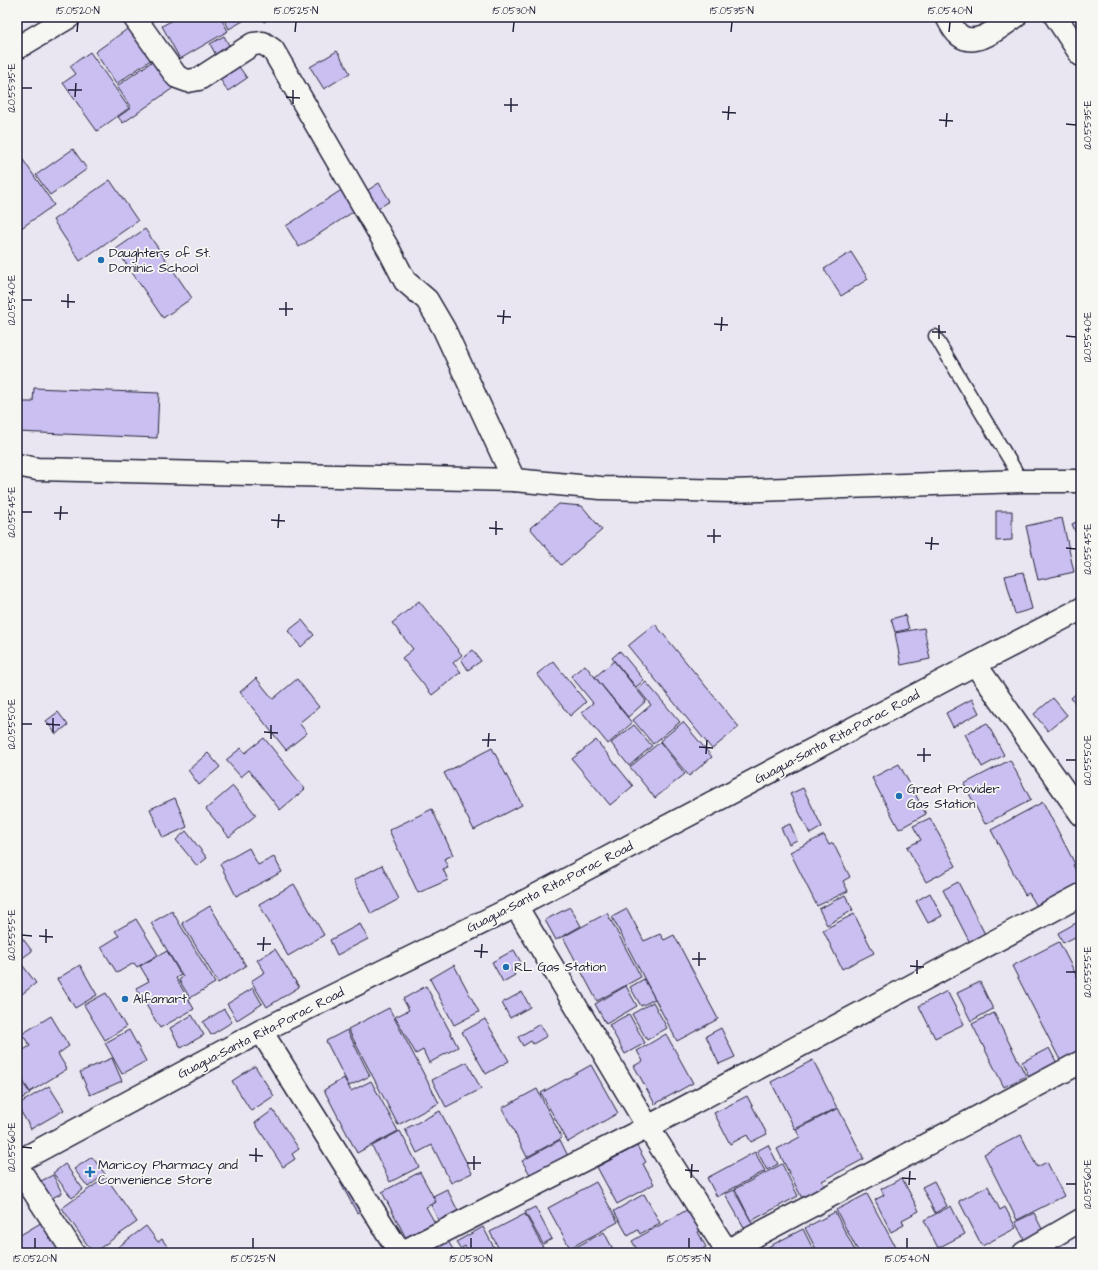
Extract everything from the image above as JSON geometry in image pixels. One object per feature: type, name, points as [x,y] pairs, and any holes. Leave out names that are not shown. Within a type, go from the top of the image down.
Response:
[{"type":"street","points":[[17,48],[43,24],[69,17]]},
{"type":"street","points":[[134,17],[177,77],[188,81],[199,78],[253,44],[263,44],[274,50],[389,250],[405,282],[427,300],[444,329],[514,480]]},
{"type":"street","points":[[947,17],[958,35],[969,41],[980,39],[1015,17]]},
{"type":"street","points":[[1056,17],[1081,56]]},
{"type":"street","points":[[17,465],[37,469],[514,480],[601,488],[731,491],[1022,481],[1081,481]]},
{"type":"street","name":"Guagua-Santa Rita-Porac Road","points":[[17,1162],[261,1031],[516,906],[1081,609]]},
{"type":"street","points":[[975,664],[1081,814]]},
{"type":"street","points":[[261,1031],[401,1253],[648,1127],[1081,895]]},
{"type":"street","points":[[516,906],[648,1127],[726,1252],[1081,1062]]},
{"type":"street","points":[[17,1166],[74,1253]]},
{"type":"street","points":[[1024,1253],[1081,1220]]},
{"type":"lane","points":[[934,336],[1022,481]]},
{"type":"building","points":[[169,17],[220,17],[228,31],[180,59],[162,26],[171,21]]},
{"type":"building","points":[[223,17],[250,17],[229,29]]},
{"type":"building","points":[[260,17],[272,17],[264,22]]},
{"type":"building","points":[[133,25],[155,57],[116,84],[95,52]]},
{"type":"building","points":[[224,36],[231,49],[217,57],[210,44]]},
{"type":"building","points":[[337,51],[350,73],[324,89],[310,67]]},
{"type":"building","points":[[90,52],[129,108],[97,131],[63,83],[76,74],[70,66]]},
{"type":"building","points":[[157,58],[176,86],[123,123],[118,117],[131,108],[117,86]]},
{"type":"building","points":[[237,64],[247,78],[228,91],[218,76]]},
{"type":"building","points":[[73,149],[87,169],[50,195],[36,175]]},
{"type":"building","points":[[17,151],[54,205],[17,231]]},
{"type":"building","points":[[110,180],[138,221],[80,261],[53,220]]},
{"type":"building","points":[[379,183],[390,201],[374,211],[362,194]]},
{"type":"building","points":[[343,189],[356,210],[299,247],[286,226]]},
{"type":"building","points":[[145,229],[192,298],[163,318],[116,249]]},
{"type":"building","points":[[851,252],[868,279],[841,296],[824,269]]},
{"type":"building","points":[[34,388],[159,393],[157,438],[17,432],[17,402],[33,402]]},
{"type":"building","points":[[559,504],[582,506],[602,530],[561,565],[530,528]]},
{"type":"building","points":[[996,511],[1012,511],[1012,540],[996,541]]},
{"type":"building","points":[[1062,518],[1074,572],[1038,580],[1026,526]]},
{"type":"building","points":[[1081,520],[1081,545],[1072,524]]},
{"type":"building","points":[[1023,572],[1032,609],[1015,614],[1005,576]]},
{"type":"building","points":[[419,601],[462,655],[453,663],[461,672],[432,695],[402,658],[413,649],[392,623]]},
{"type":"building","points":[[905,615],[909,629],[895,632],[891,619]]},
{"type":"building","points":[[302,620],[314,635],[301,647],[288,631]]},
{"type":"building","points":[[655,624],[739,727],[712,749],[628,646]]},
{"type":"building","points":[[924,628],[930,659],[901,665],[895,633]]},
{"type":"building","points":[[473,650],[481,661],[468,670],[461,659]]},
{"type":"building","points":[[620,651],[644,680],[636,687],[612,658]]},
{"type":"building","points":[[553,661],[586,702],[570,716],[537,674]]},
{"type":"building","points":[[614,661],[646,701],[628,717],[595,677]]},
{"type":"building","points":[[585,665],[632,723],[608,744],[582,712],[593,703],[571,676]]},
{"type":"building","points":[[256,678],[273,699],[297,679],[319,707],[299,723],[307,733],[286,750],[240,692]]},
{"type":"building","points":[[646,682],[680,722],[653,744],[633,720],[651,705],[638,689]]},
{"type":"building","points":[[1081,689],[1081,711],[1071,698]]},
{"type":"building","points":[[1053,698],[1067,715],[1048,731],[1034,714]]},
{"type":"building","points":[[972,699],[979,713],[953,727],[946,713]]},
{"type":"building","points":[[58,712],[68,725],[56,734],[46,721]]},
{"type":"building","points":[[683,722],[712,757],[689,776],[660,741]]},
{"type":"building","points":[[987,723],[1004,755],[982,767],[965,734]]},
{"type":"building","points":[[634,725],[652,746],[629,766],[611,743]]},
{"type":"building","points":[[264,738],[305,789],[280,810],[249,770],[241,777],[226,760],[241,748],[245,753]]},
{"type":"building","points":[[596,740],[633,786],[610,805],[572,759]]},
{"type":"building","points":[[660,742],[685,774],[655,798],[630,767]]},
{"type":"building","points":[[492,748],[522,805],[474,830],[444,773]]},
{"type":"building","points":[[208,753],[220,767],[199,785],[188,770]]},
{"type":"building","points":[[1010,760],[1031,800],[985,824],[964,784]]},
{"type":"building","name":"Great Provider Gas Station","points":[[899,764],[926,814],[899,829],[872,778]]},
{"type":"building","points":[[233,786],[256,815],[229,837],[206,809]]},
{"type":"building","points":[[803,788],[822,827],[810,834],[790,794]]},
{"type":"building","points":[[175,798],[187,827],[163,838],[150,809]]},
{"type":"building","points":[[1043,802],[1075,864],[1073,865],[1081,880],[1081,884],[1038,908],[1029,893],[1025,895],[991,830]]},
{"type":"building","points":[[432,809],[453,855],[444,859],[448,867],[443,869],[448,880],[418,893],[389,830]]},
{"type":"building","points":[[930,818],[956,866],[926,882],[907,847],[921,840],[913,826]]},
{"type":"building","points":[[790,824],[797,840],[789,844],[781,828]]},
{"type":"building","points":[[186,831],[207,858],[197,866],[176,840]]},
{"type":"building","points":[[824,835],[829,845],[833,843],[850,877],[843,881],[848,891],[817,906],[790,852]]},
{"type":"building","points":[[249,848],[258,865],[274,857],[282,872],[236,896],[220,864]]},
{"type":"building","points":[[382,865],[399,899],[371,914],[354,880]]},
{"type":"building","points":[[958,882],[986,936],[970,943],[943,890]]},
{"type":"building","points":[[294,884],[324,935],[288,956],[259,904]]},
{"type":"building","points":[[930,893],[942,916],[928,923],[916,901]]},
{"type":"building","points":[[845,895],[853,910],[827,925],[819,909]]},
{"type":"building","points":[[210,906],[246,966],[218,983],[182,923]]},
{"type":"building","points":[[570,907],[581,926],[556,940],[545,920]]},
{"type":"building","points":[[627,909],[644,941],[660,934],[664,940],[674,935],[718,1019],[677,1041],[612,917]]},
{"type":"building","points":[[172,911],[215,983],[190,998],[179,980],[183,977],[151,923]]},
{"type":"building","points":[[607,913],[641,977],[597,1001],[563,937]]},
{"type":"building","points":[[854,914],[874,953],[842,969],[823,930]]},
{"type":"building","points":[[136,919],[158,955],[137,967],[134,963],[117,973],[101,947],[119,936],[115,931]]},
{"type":"building","points":[[1076,923],[1081,934],[1063,943],[1058,933]]},
{"type":"building","points":[[360,924],[368,939],[337,955],[330,940]]},
{"type":"building","points":[[17,931],[32,951],[17,962]]},
{"type":"building","points":[[1059,942],[1081,984],[1081,1054],[1062,1064],[1012,966]]},
{"type":"building","points":[[275,949],[299,987],[267,1007],[251,981],[265,972],[257,960]]},
{"type":"building","name":"RL Gas Station","points":[[514,950],[522,964],[512,970],[515,975],[503,982],[492,962]]},
{"type":"building","points":[[167,951],[181,975],[176,978],[194,1009],[160,1028],[136,988],[149,981],[140,966]]},
{"type":"building","points":[[20,962],[36,983],[17,998],[17,964]]},
{"type":"building","points":[[80,965],[97,995],[75,1008],[57,979]]},
{"type":"building","points":[[454,965],[479,1012],[454,1025],[430,979]]},
{"type":"building","points":[[644,979],[655,999],[641,1006],[630,987]]},
{"type":"building","points":[[980,982],[993,1009],[971,1021],[957,993]]},
{"type":"building","points":[[426,986],[458,1047],[429,1063],[423,1050],[416,1054],[395,1017],[409,1010],[403,999]]},
{"type":"building","points":[[626,986],[637,1006],[606,1024],[595,1004]]},
{"type":"building","points":[[253,988],[262,1004],[237,1020],[227,1004]]},
{"type":"building","points":[[947,991],[964,1024],[935,1038],[919,1006]]},
{"type":"building","points":[[522,992],[530,1007],[510,1018],[502,1003]]},
{"type":"building","points":[[106,993],[126,1027],[105,1040],[84,1005]]},
{"type":"building","points":[[653,1002],[667,1028],[647,1040],[632,1014]]},
{"type":"building","points":[[389,1008],[439,1103],[398,1125],[348,1029]]},
{"type":"building","points":[[224,1009],[232,1022],[211,1035],[203,1022]]},
{"type":"building","points":[[994,1013],[1026,1076],[1004,1087],[972,1024]]},
{"type":"building","points":[[629,1014],[645,1043],[625,1054],[609,1025]]},
{"type":"building","points":[[192,1015],[204,1035],[181,1048],[170,1028]]},
{"type":"building","points":[[51,1016],[69,1046],[58,1054],[67,1069],[30,1092],[17,1071],[17,1054],[30,1046],[22,1034]]},
{"type":"building","points":[[485,1019],[509,1061],[486,1074],[462,1032]]},
{"type":"building","points":[[540,1024],[547,1036],[533,1044],[531,1041],[523,1046],[518,1037]]},
{"type":"building","points":[[721,1028],[735,1057],[719,1064],[706,1036]]},
{"type":"building","points":[[129,1030],[146,1061],[122,1074],[105,1043]]},
{"type":"building","points":[[347,1030],[370,1076],[349,1086],[326,1041]]},
{"type":"building","points":[[666,1034],[693,1083],[655,1104],[634,1066],[643,1061],[637,1051]]},
{"type":"building","points":[[1049,1048],[1059,1067],[1031,1081],[1022,1062]]},
{"type":"building","points":[[112,1058],[122,1081],[90,1095],[80,1072]]},
{"type":"building","points":[[813,1060],[837,1108],[795,1129],[771,1082]]},
{"type":"building","points":[[467,1062],[481,1089],[446,1107],[432,1080]]},
{"type":"building","points":[[591,1065],[618,1113],[568,1142],[541,1093]]},
{"type":"building","points":[[255,1066],[274,1096],[251,1111],[232,1081]]},
{"type":"building","points":[[17,1075],[30,1093],[17,1102]]},
{"type":"building","points":[[344,1078],[351,1091],[371,1081],[398,1131],[357,1153],[324,1090]]},
{"type":"building","points":[[49,1086],[64,1110],[31,1129],[17,1105]]},
{"type":"building","points":[[537,1089],[562,1138],[527,1157],[502,1108]]},
{"type":"building","points":[[747,1096],[767,1134],[751,1142],[747,1135],[730,1144],[714,1113]]},
{"type":"building","points":[[838,1108],[864,1159],[822,1181],[826,1188],[803,1200],[777,1149],[800,1137],[796,1130]]},
{"type":"building","points":[[273,1110],[299,1149],[292,1154],[295,1159],[283,1167],[255,1123]]},
{"type":"building","points":[[440,1111],[472,1173],[451,1183],[432,1145],[417,1153],[405,1129]]},
{"type":"building","points":[[400,1131],[419,1167],[390,1182],[372,1146]]},
{"type":"building","points":[[1021,1135],[1037,1167],[1047,1162],[1064,1196],[1017,1220],[984,1154]]},
{"type":"building","points":[[560,1140],[568,1156],[531,1176],[522,1161]]},
{"type":"building","points":[[768,1145],[778,1164],[767,1170],[757,1151]]},
{"type":"building","points":[[637,1146],[646,1162],[643,1164],[654,1184],[617,1204],[597,1167]]},
{"type":"building","points":[[755,1152],[765,1171],[717,1197],[707,1178]]},
{"type":"building","name":"Maricoy Pharmacy and Convenience Store","points":[[92,1157],[105,1174],[88,1187],[74,1169]]},
{"type":"building","points":[[65,1164],[83,1189],[72,1198],[53,1173]]},
{"type":"building","points":[[782,1164],[798,1196],[751,1221],[735,1189]]},
{"type":"building","points":[[420,1172],[436,1202],[426,1207],[435,1223],[406,1238],[382,1192]]},
{"type":"building","points":[[53,1175],[62,1193],[50,1199],[41,1181]]},
{"type":"building","points":[[351,1176],[367,1207],[357,1213],[340,1182]]},
{"type":"building","points":[[106,1177],[137,1222],[93,1253],[62,1208]]},
{"type":"building","points":[[902,1178],[919,1211],[902,1220],[904,1225],[891,1232],[875,1200],[884,1195],[881,1189]]},
{"type":"building","points":[[934,1181],[947,1206],[935,1213],[922,1187]]},
{"type":"building","points":[[596,1182],[618,1222],[570,1248],[548,1208]]},
{"type":"building","points":[[988,1186],[1000,1210],[1005,1207],[1016,1228],[982,1246],[959,1201]]},
{"type":"building","points":[[447,1189],[458,1211],[439,1222],[431,1205],[436,1202],[433,1196]]},
{"type":"building","points":[[734,1190],[753,1225],[745,1229],[725,1194]]},
{"type":"building","points":[[644,1194],[660,1223],[640,1234],[638,1230],[628,1236],[614,1211]]},
{"type":"building","points":[[867,1194],[897,1250],[891,1253],[859,1253],[836,1210]]},
{"type":"building","points":[[951,1206],[965,1234],[938,1248],[924,1220]]},
{"type":"building","points":[[535,1207],[552,1239],[543,1244],[525,1212]]},
{"type":"building","points":[[692,1207],[704,1228],[698,1232],[706,1247],[695,1253],[639,1253],[632,1241]]},
{"type":"building","points":[[835,1212],[856,1253],[818,1253],[805,1228]]},
{"type":"building","points":[[1034,1213],[1044,1233],[1026,1243],[1015,1222]]},
{"type":"building","points":[[525,1214],[546,1253],[501,1253],[490,1232]]},
{"type":"building","points":[[44,1221],[63,1253],[17,1253],[17,1237]]},
{"type":"building","points":[[146,1226],[158,1242],[162,1239],[172,1253],[110,1253]]},
{"type":"building","points":[[483,1227],[497,1253],[469,1253],[465,1246],[460,1249],[456,1242]]},
{"type":"building","points":[[803,1229],[815,1253],[761,1253],[760,1251]]},
{"type":"building","points":[[604,1232],[615,1253],[565,1253]]},
{"type":"building","points":[[448,1241],[455,1253],[428,1253]]},
{"type":"building","points":[[465,1249],[467,1253],[458,1253]]},
{"type":"place","name":"Daughters of St. Dominic School","points":[[101,260]]},
{"type":"place","name":"Great Provider Gas Station","points":[[899,796]]},
{"type":"place","name":"RL Gas Station","points":[[506,967]]},
{"type":"place","name":"Alfamart","points":[[125,999]]},
{"type":"place","name":"Maricoy Pharmacy and Convenience Store","points":[[90,1172]]}]
